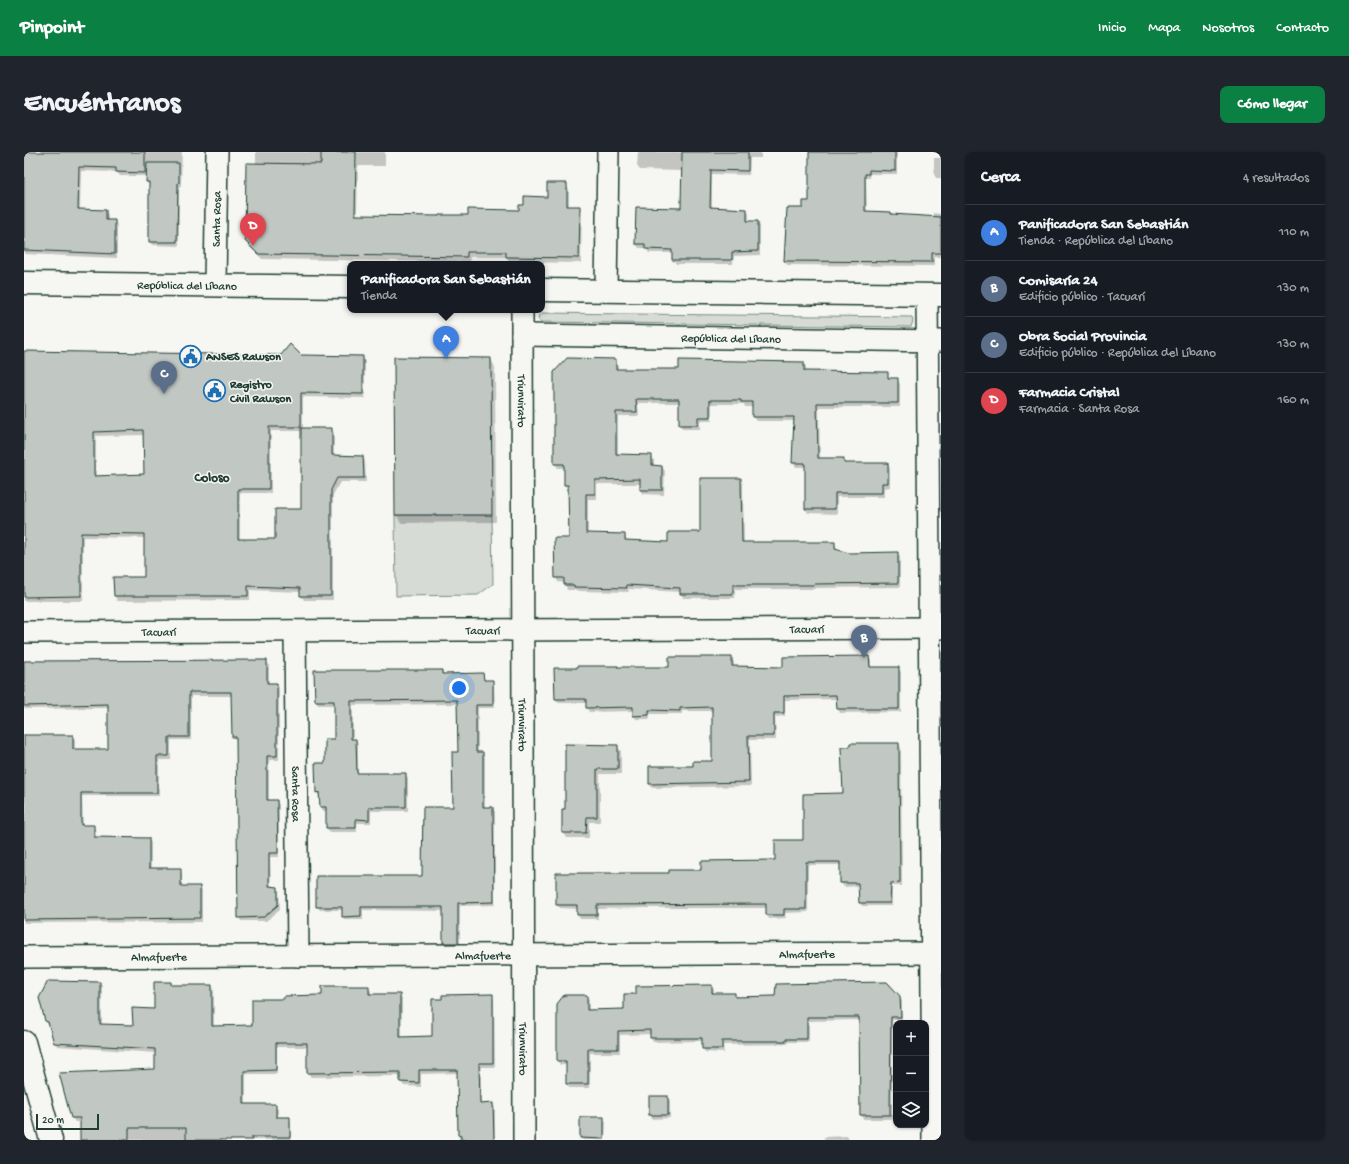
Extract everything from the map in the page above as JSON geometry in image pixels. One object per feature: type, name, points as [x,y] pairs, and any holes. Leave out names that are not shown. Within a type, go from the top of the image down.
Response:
[{"type":"main road","name":"República del Líbano","points":[[24,283],[347,287]]},
{"type":"main road","points":[[545,290],[934,295]]},
{"type":"main road","points":[[24,1042],[51,1140]]},
{"type":"street","name":"Santa Rosa","points":[[215,285],[217,152]]},
{"type":"street","points":[[606,291],[608,152]]},
{"type":"street","points":[[933,1140],[936,953],[934,295]]},
{"type":"street","name":"Triunvirato","points":[[522,313],[524,1140]]},
{"type":"street","name":"República del Líbano","points":[[522,335],[934,341]]},
{"type":"street","name":"Tacuarí","points":[[24,632],[935,628]]},
{"type":"street","name":"Santa Rosa","points":[[295,631],[298,956]]},
{"type":"street","name":"Almafuerte","points":[[24,957],[936,953]]},
{"type":"shaded area","points":[[540,313],[912,317],[913,321],[911,327],[540,322],[538,318]]},
{"type":"shaded area","points":[[395,515],[492,515],[493,584],[478,595],[396,596]]},
{"type":"building","points":[[24,152],[145,152],[145,173],[116,172],[116,168],[79,167],[78,209],[106,210],[106,220],[115,220],[115,254],[24,250]]},
{"type":"building","points":[[321,152],[356,152],[355,215],[439,216],[468,215],[468,209],[519,210],[519,205],[524,205],[524,196],[547,197],[547,183],[567,183],[567,206],[580,206],[579,258],[506,257],[506,252],[467,252],[467,257],[258,254],[245,241],[246,163],[321,164]]},
{"type":"building","points":[[682,152],[748,152],[748,171],[711,170],[710,207],[747,209],[747,221],[758,221],[758,251],[732,252],[732,260],[672,260],[672,250],[645,249],[645,244],[635,244],[636,207],[681,208]]},
{"type":"building","points":[[809,152],[895,152],[895,171],[869,170],[869,174],[865,174],[865,211],[941,217],[941,253],[932,253],[932,262],[784,261],[787,208],[803,208],[803,201],[809,201]]},
{"type":"building","points":[[147,163],[179,163],[177,242],[149,242],[149,182],[146,182]]},
{"type":"building","points":[[290,344],[301,355],[363,356],[363,394],[301,393],[301,427],[269,427],[269,489],[238,489],[238,539],[275,539],[275,509],[301,509],[301,428],[332,428],[332,455],[363,456],[364,478],[337,478],[331,490],[331,596],[300,596],[300,588],[248,586],[248,596],[114,596],[113,577],[144,577],[144,534],[81,533],[81,596],[24,597],[24,351],[281,355]],"holes":[[[143,430],[144,474],[94,476],[94,432]]]},
{"type":"building","points":[[394,357],[491,358],[492,515],[395,515]]},
{"type":"building","points":[[567,358],[616,359],[616,369],[679,369],[679,360],[804,362],[804,371],[888,372],[888,378],[898,378],[898,403],[817,403],[818,458],[844,458],[844,463],[888,463],[888,483],[882,483],[882,493],[835,493],[835,509],[805,509],[805,463],[792,463],[794,417],[752,417],[752,402],[741,402],[741,400],[710,400],[710,417],[698,417],[698,425],[679,425],[679,399],[636,399],[637,412],[616,412],[616,454],[652,455],[652,465],[662,466],[662,490],[640,490],[640,479],[595,480],[595,494],[586,494],[586,533],[625,534],[625,540],[668,542],[668,532],[700,532],[700,478],[741,478],[742,542],[835,542],[835,549],[849,553],[898,552],[898,583],[733,585],[733,594],[680,594],[680,588],[626,585],[627,588],[574,587],[574,585],[564,585],[564,578],[555,578],[554,538],[569,538],[568,485],[564,485],[564,464],[554,464],[554,372]]},
{"type":"building","points":[[869,656],[870,667],[899,667],[899,709],[837,709],[836,695],[784,696],[784,713],[774,713],[774,736],[748,736],[749,782],[649,784],[649,766],[693,766],[693,761],[712,761],[712,707],[680,708],[680,711],[649,710],[649,715],[633,716],[633,707],[586,708],[586,699],[555,699],[554,668],[577,668],[577,666],[669,667],[669,657],[732,657],[732,666],[783,667],[783,657]]},
{"type":"building","points":[[267,660],[267,683],[277,683],[277,756],[267,756],[267,800],[277,800],[278,853],[269,853],[269,886],[278,887],[278,905],[264,917],[238,918],[236,737],[232,737],[231,692],[189,692],[189,737],[169,737],[169,756],[157,756],[157,793],[81,793],[81,825],[94,825],[94,837],[149,838],[149,868],[181,868],[181,886],[200,886],[200,918],[24,920],[24,735],[73,735],[73,749],[108,749],[108,704],[24,706],[24,661]]},
{"type":"building","points":[[314,670],[442,670],[442,674],[483,673],[484,680],[493,680],[493,705],[476,705],[476,752],[483,752],[483,807],[493,807],[494,902],[458,903],[458,943],[443,943],[443,907],[361,907],[361,916],[342,917],[342,907],[316,907],[316,876],[422,876],[423,807],[453,807],[452,752],[458,752],[457,700],[351,701],[351,739],[356,739],[357,773],[406,773],[406,807],[369,807],[369,820],[356,819],[356,828],[326,828],[326,807],[320,807],[319,792],[316,793],[315,763],[325,763],[325,739],[334,739],[334,701],[315,701]]},
{"type":"building","points":[[850,743],[899,743],[900,882],[891,883],[890,903],[859,903],[858,883],[840,883],[840,862],[806,862],[806,909],[784,909],[784,915],[766,915],[766,904],[597,905],[597,915],[577,915],[577,905],[556,905],[556,873],[669,873],[669,870],[701,870],[701,861],[775,860],[775,840],[803,840],[803,794],[843,793],[841,747],[850,747]]},
{"type":"building","points":[[565,744],[618,745],[618,769],[597,769],[597,817],[587,817],[586,833],[562,833],[562,809],[565,809]]},
{"type":"building","points":[[48,981],[100,982],[100,1024],[133,1025],[132,1008],[154,1009],[154,982],[171,982],[171,985],[212,985],[212,1026],[252,1025],[252,999],[284,999],[284,996],[322,995],[322,986],[369,986],[369,994],[400,994],[400,1037],[432,1036],[432,999],[442,999],[442,995],[493,994],[493,1063],[479,1063],[480,1104],[493,1103],[494,1140],[461,1140],[461,1136],[458,1135],[457,1070],[419,1070],[419,1083],[400,1082],[400,1072],[307,1073],[307,1043],[276,1043],[276,1070],[244,1071],[244,1104],[276,1104],[276,1117],[290,1117],[290,1137],[252,1137],[252,1140],[186,1140],[186,1128],[129,1128],[129,1140],[80,1140],[80,1118],[71,1118],[59,1073],[155,1069],[155,1049],[54,1043],[48,1022],[45,1021],[39,998]]},
{"type":"building","points":[[887,982],[900,996],[901,1017],[891,1017],[890,1115],[860,1115],[859,1017],[807,1017],[807,1039],[786,1039],[786,1041],[722,1041],[722,1049],[702,1049],[702,1038],[650,1038],[650,1030],[618,1031],[618,1049],[588,1049],[588,1084],[566,1084],[566,1061],[557,1061],[557,1004],[564,995],[587,995],[587,1010],[624,1009],[624,994],[636,994],[636,986],[712,985],[712,993],[735,993],[735,997],[775,996],[776,984]]},
{"type":"building","points":[[649,1096],[668,1096],[668,1115],[649,1115]]},
{"type":"building","points":[[580,1117],[604,1117],[604,1139],[580,1138]]},
{"type":"place","name":"Farmacia Cristal","points":[[253,246]]},
{"type":"place","name":"ANSES Rawson","points":[[190,356]]},
{"type":"place","name":"Panificadora San Sebastián","points":[[446,359]]},
{"type":"place","name":"Registro Civil Rawson","points":[[215,391]]},
{"type":"place","name":"Obra Social Provincia","points":[[164,394]]},
{"type":"place","name":"Comisaría 24","points":[[864,658]]},
{"type":"district","name":"Coloso","points":[[212,476]]}]
